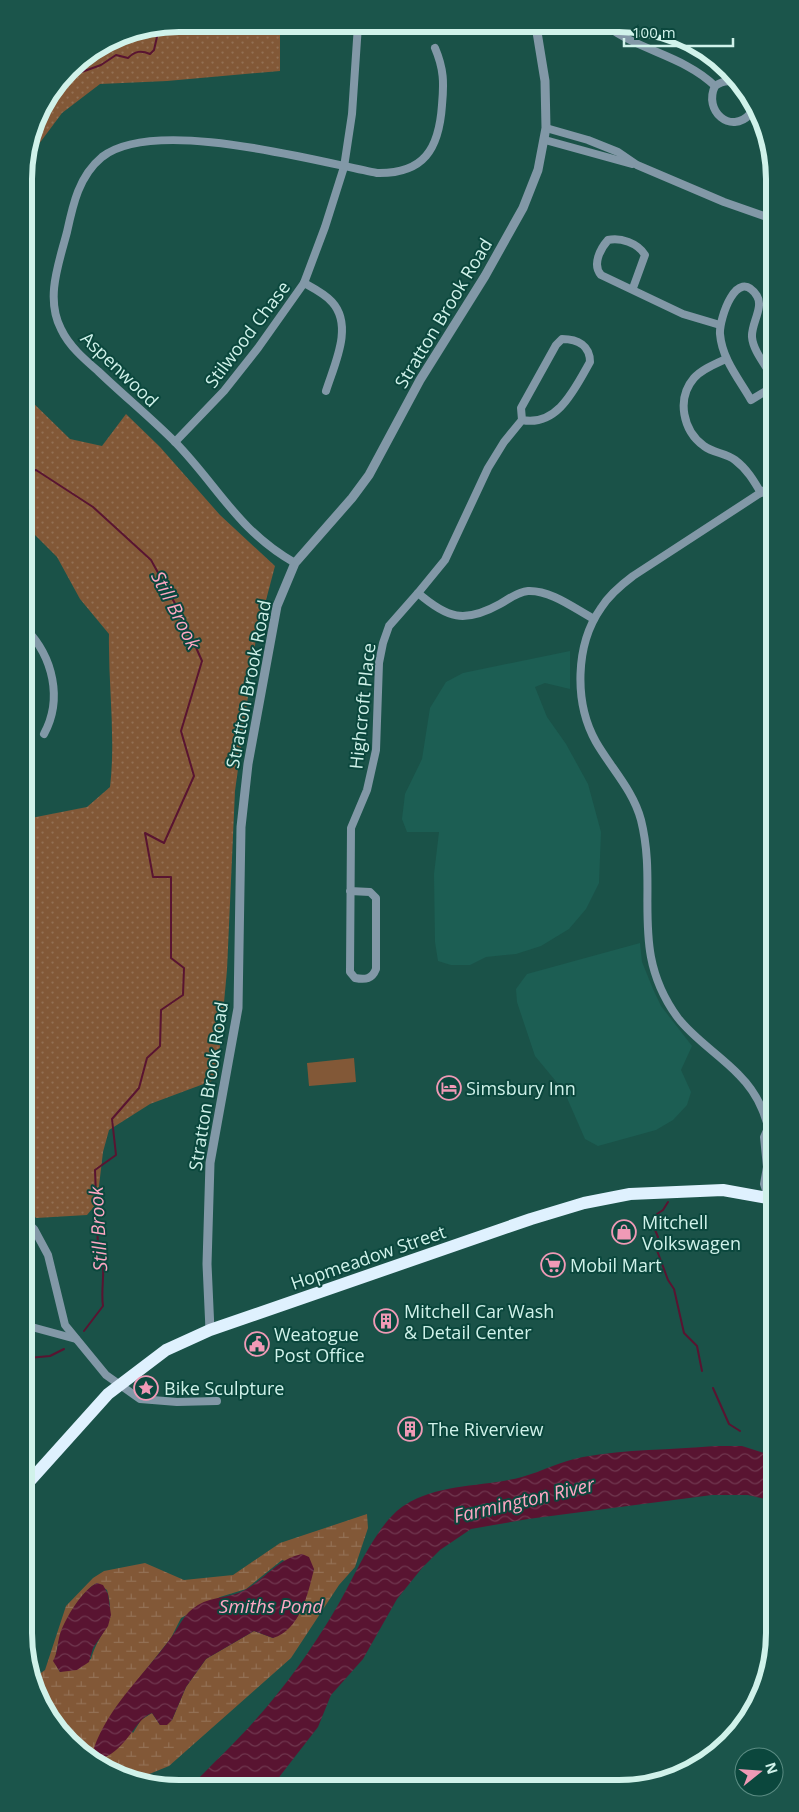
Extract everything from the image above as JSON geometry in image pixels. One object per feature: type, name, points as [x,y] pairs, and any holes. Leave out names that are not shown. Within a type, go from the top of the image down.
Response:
[{"type":"highway","name":"Hopmeadow Street","points":[[32,1478],[93,1408],[118,1385],[166,1350],[210,1330],[531,1219],[584,1203],[630,1194],[706,1190],[766,1195]]},
{"type":"street","name":"Stilwood Chase","points":[[175,442],[224,391],[304,283],[325,227],[344,167],[352,114],[358,32]]},
{"type":"street","name":"Stratton Brook Road","points":[[210,1330],[207,1264],[210,1163],[238,1008],[241,826],[248,764],[277,606],[285,582],[295,563],[352,498],[369,475],[420,380],[510,233],[538,170],[545,140],[545,81],[537,32]]},
{"type":"street","points":[[617,32],[632,41],[674,58],[714,86]]},
{"type":"street","name":"Aspenwood","points":[[295,563],[252,533],[226,506],[175,442],[78,353],[61,330],[54,312],[53,292],[79,186],[90,169],[103,156],[136,144],[164,141],[210,142],[248,146],[377,174],[392,174],[413,167],[431,151],[440,130],[443,68],[435,48]]},
{"type":"street","points":[[729,81],[721,82],[714,86],[710,97],[711,104],[717,114],[727,120],[738,121],[747,117],[750,113]]},
{"type":"street","points":[[546,128],[618,152],[636,165]]},
{"type":"street","points":[[545,140],[614,161],[636,165],[724,202],[766,217]]},
{"type":"street","points":[[633,288],[645,254],[641,249],[620,239],[608,240],[596,263],[596,270],[601,275],[633,288],[683,314],[720,325]]},
{"type":"street","points":[[304,283],[332,301],[338,310],[342,341],[326,391]]},
{"type":"street","points":[[766,366],[756,350],[752,338],[759,300],[756,294],[747,288],[739,288],[732,292],[720,325],[720,335],[726,359],[752,400],[766,391]]},
{"type":"street","name":"Highcroft Place","points":[[350,891],[370,892],[376,898],[376,969],[374,975],[369,979],[355,978],[350,972],[350,891],[351,828],[367,790],[376,750],[379,663],[382,643],[389,626],[445,560],[484,475],[504,442],[522,420],[521,408],[556,345],[562,339],[569,339],[586,347],[590,354],[590,362],[564,406],[544,418],[532,422],[522,420]]},
{"type":"street","points":[[726,359],[700,372],[692,380],[684,401],[684,414],[687,426],[695,438],[705,447],[734,458],[746,470],[761,493]]},
{"type":"street","points":[[766,490],[632,576],[617,589],[600,608],[594,619],[581,661],[582,697],[595,740],[628,791],[641,822],[644,842],[648,951],[660,989],[679,1019],[740,1076],[766,1118]]},
{"type":"street","points":[[418,592],[438,610],[462,617],[479,614],[519,594],[539,592],[594,619]]},
{"type":"street","points":[[33,639],[46,658],[54,686],[52,720],[44,734]]},
{"type":"street","points":[[766,1135],[764,1137],[766,1157]]},
{"type":"street","points":[[766,1173],[764,1184],[766,1187]]},
{"type":"street","points":[[32,1227],[48,1255],[65,1325],[106,1375],[140,1399],[151,1401],[217,1401]]},
{"type":"street","points":[[32,1327],[76,1339]]},
{"type":"shaded area","points":[[570,651],[570,689],[545,683],[535,687],[547,717],[566,744],[588,784],[601,832],[599,883],[586,909],[569,929],[541,946],[516,954],[486,957],[470,965],[451,965],[438,961],[435,942],[434,874],[439,832],[407,832],[402,819],[405,794],[422,759],[430,708],[446,682],[463,673]]},
{"type":"shaded area","points":[[640,943],[642,962],[661,1006],[692,1046],[681,1070],[691,1092],[687,1105],[673,1120],[656,1130],[598,1146],[585,1139],[564,1091],[535,1056],[517,1002],[516,989],[527,974]]},
{"type":"green space","points":[[179,32],[280,32],[280,71],[167,81],[100,84],[62,113],[37,147],[44,123],[52,106],[69,83],[90,63],[106,52],[132,40],[151,35]]},
{"type":"green space","points":[[33,403],[70,439],[102,446],[126,414],[160,447],[220,515],[275,566],[256,638],[235,791],[227,970],[217,1079],[150,1104],[109,1130],[103,1152],[97,1203],[87,1215],[36,1218],[32,1214],[33,818],[87,807],[110,787],[112,768],[109,634],[80,599],[57,557],[33,533]]},
{"type":"green space","points":[[354,1058],[356,1082],[309,1086],[307,1063]]},
{"type":"green space","points":[[367,1514],[368,1528],[355,1567],[339,1585],[291,1658],[169,1766],[145,1776],[132,1772],[98,1755],[83,1743],[57,1714],[44,1689],[39,1674],[45,1670],[66,1606],[93,1578],[104,1571],[145,1563],[184,1580],[233,1575],[280,1543]],"holes":[[[282,1560],[314,1569],[298,1616],[273,1638],[254,1631],[206,1659],[186,1687],[172,1720],[160,1725],[152,1713],[141,1720],[133,1733],[114,1710],[171,1638],[181,1618],[220,1597],[246,1589]],[[97,1583],[107,1590],[110,1602],[109,1619],[91,1659],[60,1672],[56,1663],[57,1651],[65,1624],[73,1610],[81,1598]]]},
{"type":"water","name":"Farmington River","points":[[742,1446],[766,1454],[766,1499],[748,1495],[712,1495],[528,1519],[471,1529],[440,1550],[422,1568],[397,1599],[363,1659],[331,1695],[318,1727],[277,1780],[196,1780],[243,1734],[287,1682],[326,1625],[376,1536],[395,1513],[405,1505],[418,1498],[447,1489],[522,1477],[583,1457],[632,1451]]},
{"type":"water","name":"Smiths Pond","points":[[302,1554],[309,1557],[314,1569],[306,1600],[290,1627],[282,1634],[273,1638],[254,1631],[206,1659],[186,1687],[172,1720],[167,1725],[160,1725],[152,1713],[141,1721],[125,1741],[111,1754],[103,1758],[97,1754],[94,1748],[109,1718],[189,1612],[204,1602],[240,1593],[279,1564]]},
{"type":"water","points":[[97,1583],[103,1585],[108,1594],[111,1615],[108,1626],[93,1648],[89,1662],[77,1670],[60,1672],[53,1661],[62,1628],[80,1598]]},
{"type":"waterway","name":"Still Brook","points":[[79,73],[101,65],[116,55],[128,58],[138,52],[150,54],[154,50],[158,34]]},
{"type":"waterway","name":"Still Brook","points":[[33,471],[36,470],[93,507],[151,560],[183,618],[202,661],[181,731],[194,776],[164,843],[145,833],[153,877],[171,877],[171,958],[184,968],[183,995],[161,1010],[160,1046],[147,1058],[139,1088],[112,1119],[116,1155],[95,1170],[98,1247],[103,1261],[103,1306],[84,1331]]},
{"type":"waterway","points":[[668,1202],[663,1210],[657,1214],[653,1225],[658,1237],[655,1245],[668,1280],[674,1289],[684,1333],[697,1346],[702,1371]]},
{"type":"waterway","name":"Still Brook","points":[[32,1358],[50,1356],[64,1349]]},
{"type":"waterway","points":[[713,1388],[729,1424],[740,1431]]},
{"type":"place","name":"Simsbury Inn","points":[[449,1088]]},
{"type":"place","name":"Mitchell Volkswagen","points":[[624,1232]]},
{"type":"place","name":"Mobil Mart","points":[[553,1265]]},
{"type":"place","name":"Mitchell Car Wash & Detail Center","points":[[386,1321]]},
{"type":"place","name":"Weatogue Post Office","points":[[257,1344]]},
{"type":"place","name":"Bike Sculpture","points":[[146,1388]]},
{"type":"place","name":"The Riverview","points":[[410,1429]]}]
